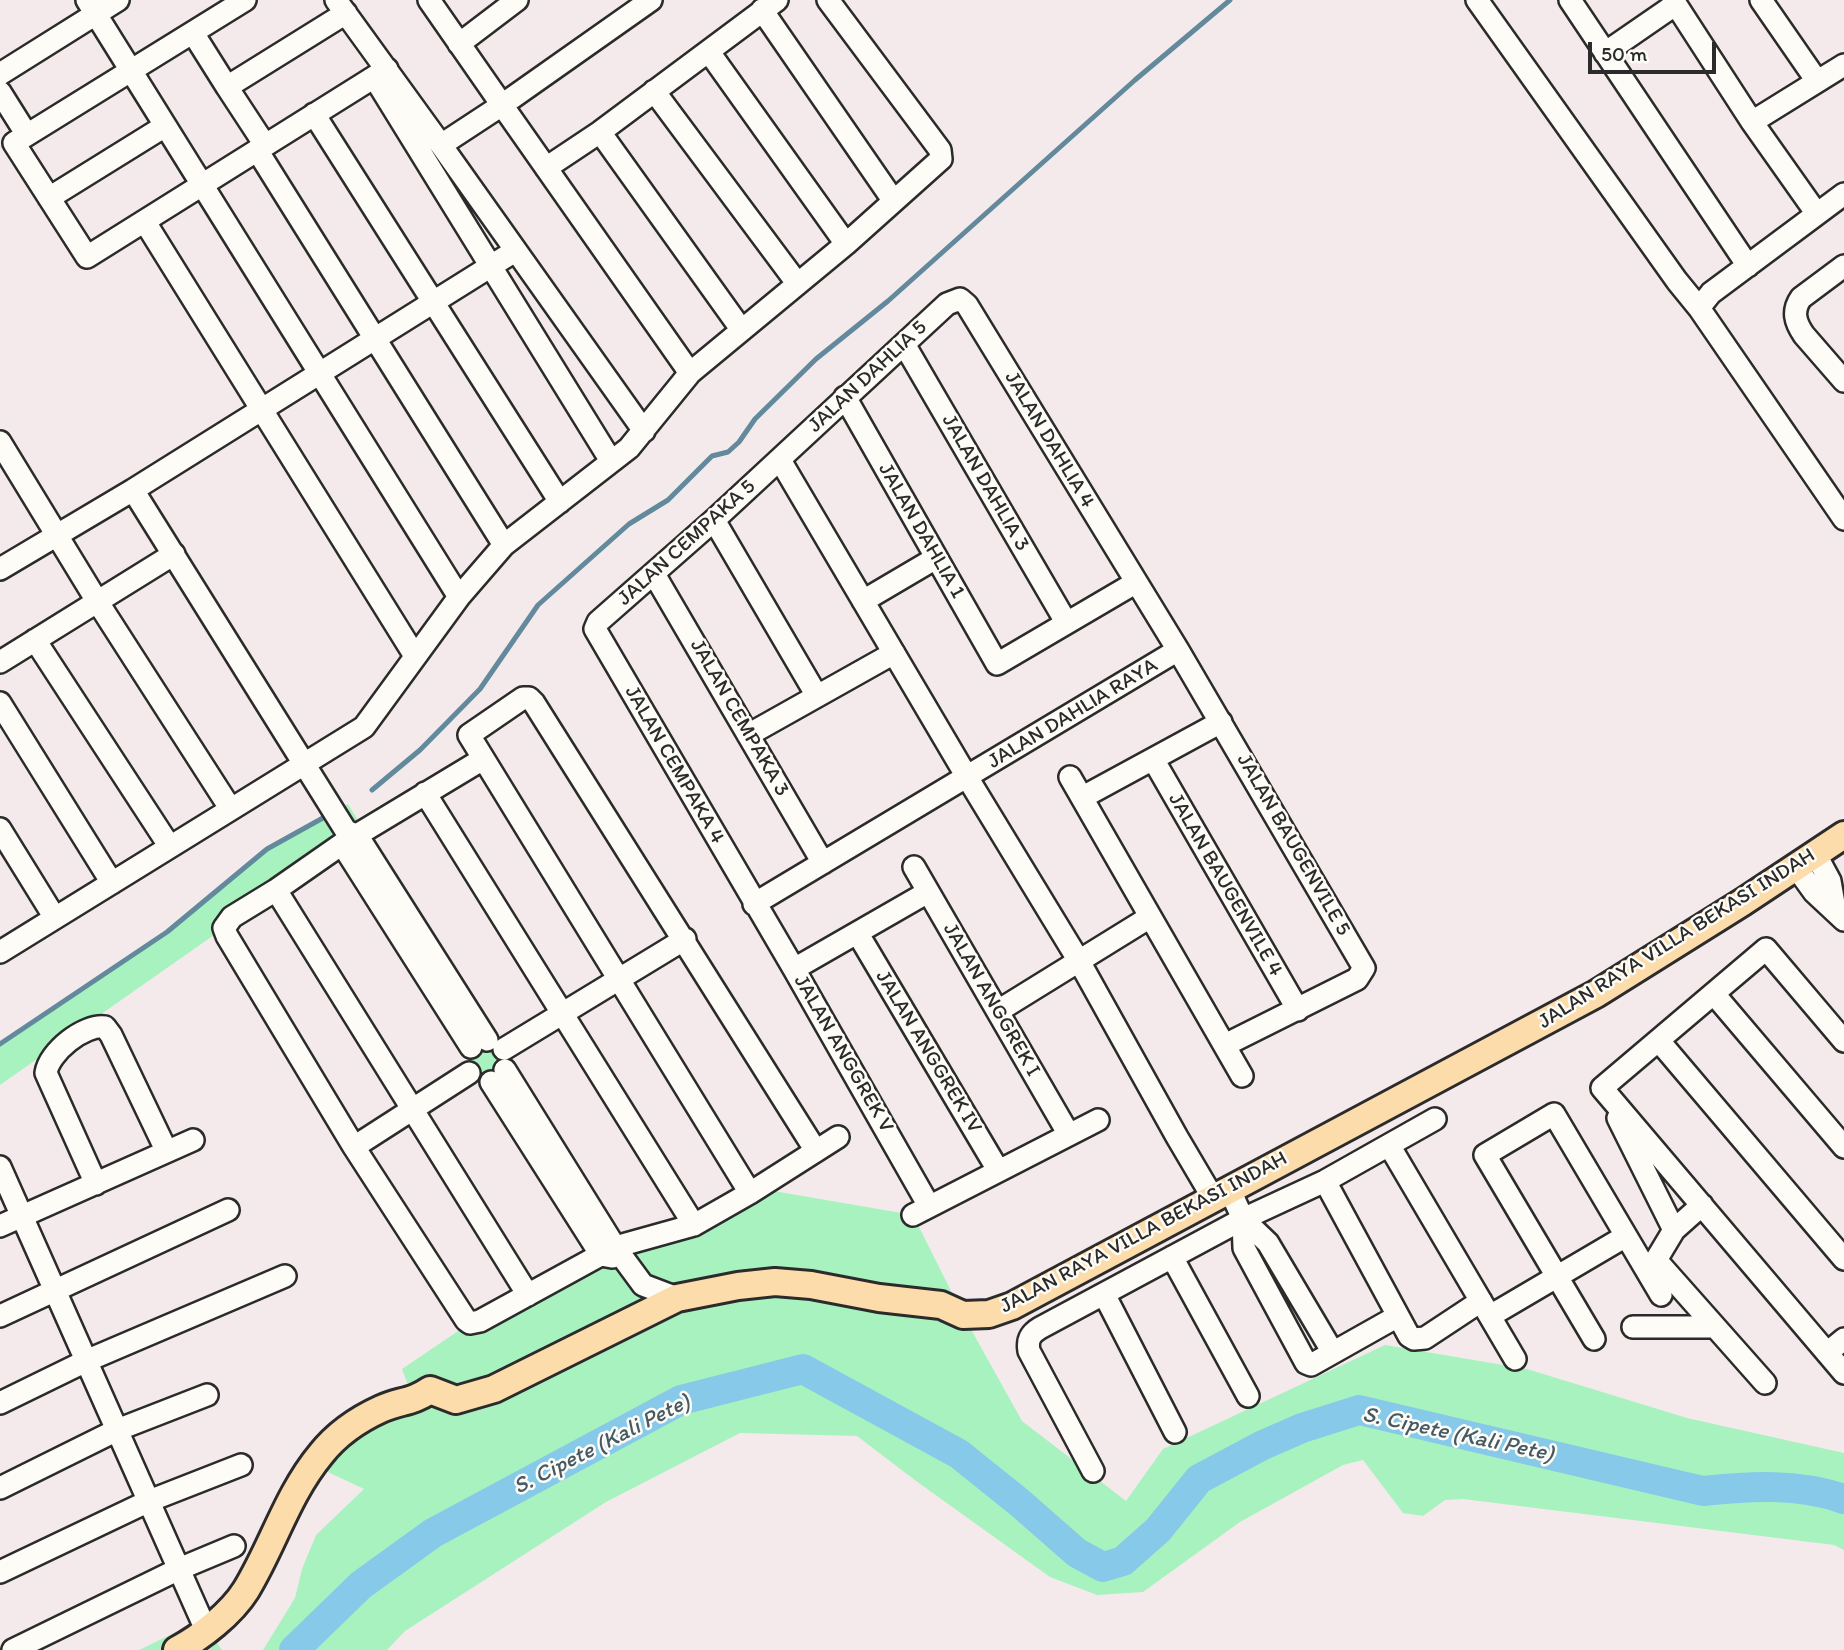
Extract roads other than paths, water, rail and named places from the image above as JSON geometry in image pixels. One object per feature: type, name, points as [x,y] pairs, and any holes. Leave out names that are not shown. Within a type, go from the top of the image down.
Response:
[{"type":"main road","name":"JALAN RAYA VILLA BEKASI INDAH","points":[[177,1650],[206,1630],[245,1592],[292,1494],[321,1453],[349,1427],[379,1410],[397,1403],[415,1401],[430,1390],[456,1401],[502,1386],[677,1298],[738,1286],[775,1282],[941,1305],[963,1315],[989,1314],[1012,1306],[1596,994],[1844,835]]},
{"type":"street","points":[[0,74],[91,7],[118,0]]},
{"type":"street","points":[[245,0],[14,143],[87,257],[380,73]]},
{"type":"street","points":[[429,0],[690,373]]},
{"type":"street","points":[[441,145],[651,0]]},
{"type":"street","points":[[0,952],[364,727],[459,597],[504,545],[611,461],[644,431],[690,373],[846,244],[941,159],[940,150],[828,0]]},
{"type":"street","points":[[1476,0],[1699,308],[1844,519]]},
{"type":"street","points":[[1570,0],[1748,266]]},
{"type":"street","points":[[1761,0],[1817,81]]},
{"type":"street","points":[[459,44],[512,1]]},
{"type":"street","points":[[1605,53],[1675,2],[1752,122],[1816,214]]},
{"type":"street","points":[[546,168],[600,132],[770,5],[893,200]]},
{"type":"street","points":[[91,7],[459,597]]},
{"type":"street","points":[[227,87],[341,7],[491,265],[611,461]]},
{"type":"street","points":[[193,33],[374,339],[504,545]]},
{"type":"street","points":[[709,52],[846,244]]},
{"type":"street","points":[[1752,122],[1844,65]]},
{"type":"street","points":[[380,73],[441,145],[644,431]]},
{"type":"street","points":[[654,91],[797,283]]},
{"type":"street","points":[[0,92],[27,135]]},
{"type":"street","points":[[314,114],[560,502]]},
{"type":"street","points":[[49,198],[165,126]]},
{"type":"street","points":[[600,132],[741,330]]},
{"type":"street","points":[[1699,308],[1711,293],[1844,194]]},
{"type":"street","points":[[145,222],[415,656]]},
{"type":"street","points":[[0,569],[133,490],[515,251]]},
{"type":"street","points":[[1840,369],[1804,335],[1794,314],[1801,298],[1844,265]]},
{"type":"street","name":"JALAN DAHLIA 5","points":[[780,460],[947,304],[960,299]]},
{"type":"street","name":"JALAN DAHLIA 4","points":[[960,299],[967,305],[1178,650]]},
{"type":"street","name":"JALAN DAHLIA 3","points":[[904,344],[1066,622]]},
{"type":"street","name":"JALAN DAHLIA 1","points":[[845,397],[997,664],[1066,622]]},
{"type":"street","points":[[0,442],[8,473],[58,534],[97,601],[230,808]]},
{"type":"street","points":[[780,460],[967,778],[1079,961],[1177,1138],[1243,1219],[1268,1242],[1332,1351]]},
{"type":"street","name":"JALAN CEMPAKA 5","points":[[596,627],[598,622],[780,460]]},
{"type":"street","points":[[133,490],[348,837],[492,1058],[614,1254],[643,1285],[677,1298]]},
{"type":"street","points":[[714,520],[817,696]]},
{"type":"street","points":[[0,662],[174,554]]},
{"type":"street","points":[[863,601],[936,558]]},
{"type":"street","name":"JALAN CEMPAKA 3","points":[[654,574],[823,863]]},
{"type":"street","points":[[1066,622],[1135,583]]},
{"type":"street","name":"JALAN CEMPAKA 4","points":[[596,627],[754,904]]},
{"type":"street","points":[[35,640],[170,847]]},
{"type":"street","name":"JALAN BAUGENVILE 5","points":[[1178,650],[1364,968],[1357,979],[1298,1010]]},
{"type":"street","name":"JALAN DAHLIA RAYA","points":[[754,904],[1178,650]]},
{"type":"street","points":[[748,735],[894,653]]},
{"type":"street","points":[[750,1193],[469,735],[523,698],[529,698],[685,939],[816,1151]]},
{"type":"street","points":[[0,703],[112,883]]},
{"type":"street","points":[[1083,797],[1221,722]]},
{"type":"street","points":[[483,759],[348,837],[276,890],[228,920],[225,932],[354,1147],[466,1320],[470,1323],[480,1321],[614,1254],[694,1225],[838,1137]]},
{"type":"street","name":"JALAN BAUGENVILE 4","points":[[1153,760],[1298,1010]]},
{"type":"street","points":[[1070,777],[1242,1076]]},
{"type":"street","points":[[425,793],[694,1225]]},
{"type":"street","points":[[0,829],[55,918]]},
{"type":"street","points":[[1806,861],[1814,892],[1839,915]]},
{"type":"street","name":"JALAN ANGGREK I","points":[[914,867],[1068,1133]]},
{"type":"street","points":[[276,890],[528,1295]]},
{"type":"street","points":[[794,969],[928,892]]},
{"type":"street","name":"JALAN ANGGREK V","points":[[754,904],[794,969],[921,1210],[998,1170]]},
{"type":"street","points":[[998,1011],[1150,917]]},
{"type":"street","name":"JALAN ANGGREK IV","points":[[858,934],[998,1170]]},
{"type":"street","points":[[354,1147],[469,1073],[477,1080],[492,1058],[685,939]]},
{"type":"street","points":[[1602,1088],[1766,949],[1844,1041]]},
{"type":"street","points":[[1714,994],[1844,1147]]},
{"type":"street","points":[[1225,1045],[1298,1010]]},
{"type":"street","points":[[96,1184],[46,1073],[52,1057],[62,1046],[89,1029],[105,1027],[111,1035],[166,1150]]},
{"type":"street","points":[[1659,1041],[1844,1259]]},
{"type":"street","points":[[1602,1088],[1844,1373]]},
{"type":"street","points":[[1602,1088],[1674,1230]]},
{"type":"street","points":[[1594,1339],[1485,1154],[1554,1114],[1661,1294]]},
{"type":"street","points":[[1093,1471],[1029,1351],[1028,1342],[1035,1331],[1243,1219],[1325,1181],[1435,1119]]},
{"type":"street","points":[[998,1170],[1098,1120]]},
{"type":"street","points":[[0,1226],[193,1140]]},
{"type":"street","points":[[1390,1145],[1515,1359]]},
{"type":"street","points":[[0,1167],[206,1630]]},
{"type":"street","points":[[1325,1181],[1406,1332],[1419,1340],[1557,1277],[1626,1236]]},
{"type":"street","points":[[1702,1205],[1674,1230],[1656,1260],[1765,1383]]},
{"type":"street","points":[[0,1316],[228,1210]]},
{"type":"street","points":[[1243,1219],[1244,1248],[1306,1363],[1311,1365],[1398,1316]]},
{"type":"street","points":[[1172,1256],[1248,1396]]},
{"type":"street","points":[[0,1403],[86,1361],[285,1276]]},
{"type":"street","points":[[1682,1291],[1633,1327],[1715,1327]]},
{"type":"street","points":[[1104,1294],[1175,1432]]},
{"type":"street","points":[[1827,1353],[1844,1339]]},
{"type":"street","points":[[0,1488],[117,1430],[207,1395]]},
{"type":"street","points":[[0,1572],[149,1501],[241,1465]]},
{"type":"street","points":[[13,1650],[179,1569],[234,1546]]},
{"type":"waterway","points":[[372,790],[420,750],[480,689],[538,605],[629,524],[668,500],[712,456],[728,452],[739,442],[755,419],[816,359],[888,301],[1135,80],[1230,0]]},
{"type":"waterway","points":[[0,1044],[167,932],[267,849],[330,814]]},
{"type":"waterway","name":"S. Cipete (Kali Pete)","points":[[294,1650],[361,1585],[433,1533],[681,1400],[803,1369],[959,1454],[1077,1553],[1103,1567],[1123,1561],[1158,1530],[1199,1479],[1302,1428],[1359,1410],[1703,1491],[1757,1487],[1792,1488],[1844,1499]]}]
